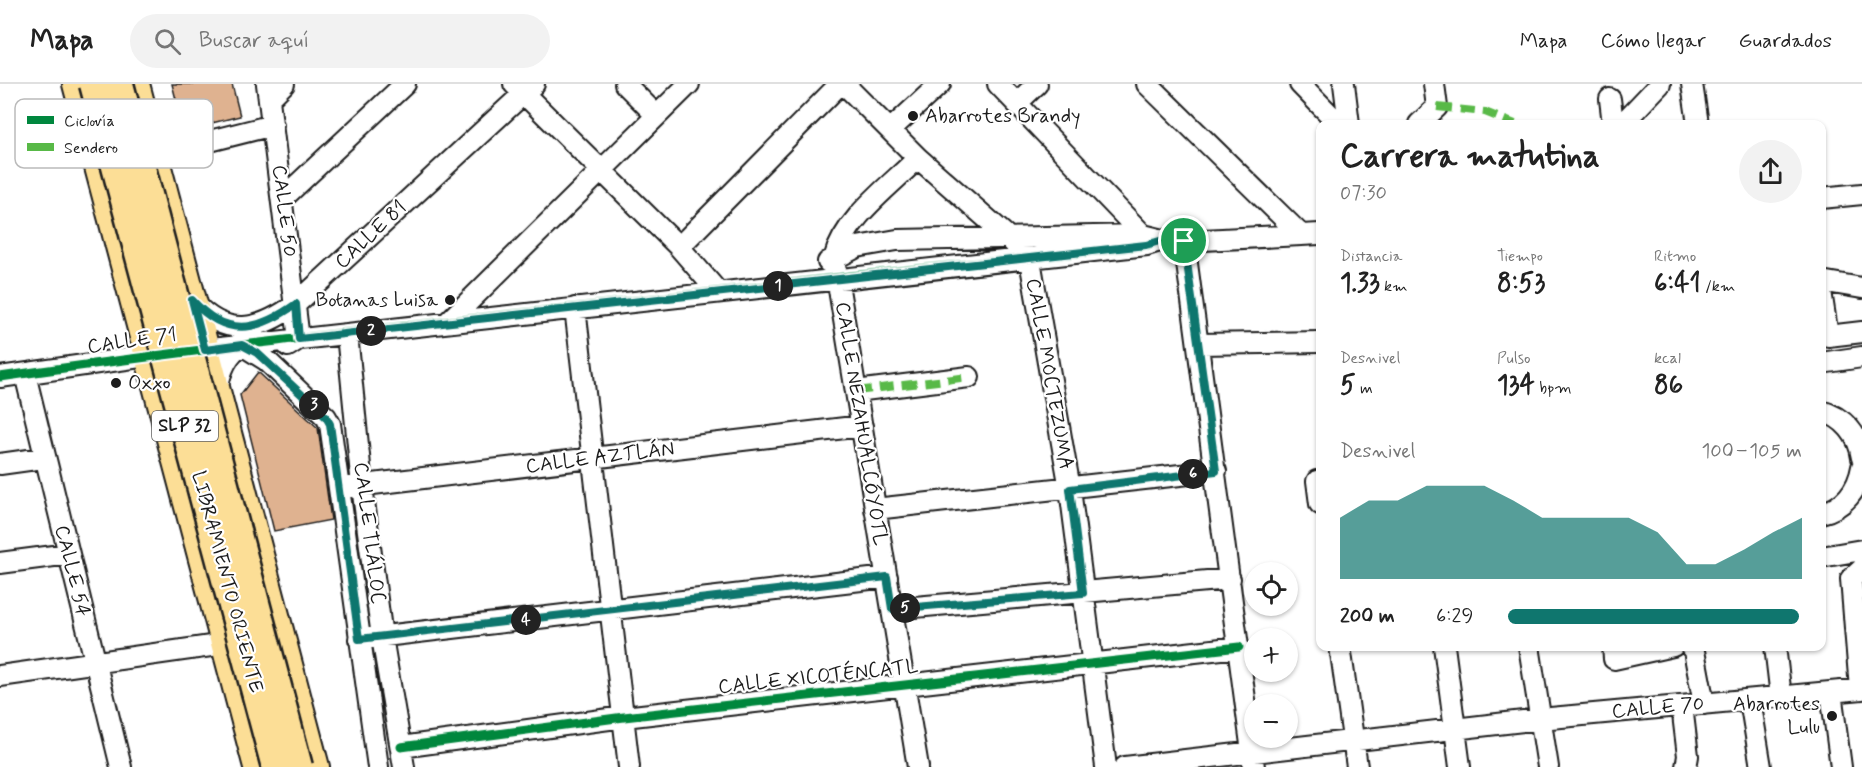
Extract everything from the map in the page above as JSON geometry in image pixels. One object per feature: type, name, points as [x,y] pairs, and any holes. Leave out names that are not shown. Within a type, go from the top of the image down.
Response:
[{"type":"highway","name":"LIBRAMIENTO ORIENTE","points":[[94,84],[98,99]]},
{"type":"highway","name":"LIBRAMIENTO ORIENTE","points":[[119,84],[123,99]]},
{"type":"highway","name":"LIBRAMIENTO ORIENTE","points":[[116,168],[276,767]]},
{"type":"highway","name":"LIBRAMIENTO ORIENTE","points":[[141,168],[298,767]]},
{"type":"main road","points":[[76,84],[80,99]]},
{"type":"main road","name":"LIBRAMIENTO ORIENTE","points":[[136,84],[140,99]]},
{"type":"main road","points":[[99,168],[150,355],[257,767]]},
{"type":"main road","name":"LIBRAMIENTO ORIENTE","points":[[158,168],[316,767]]},
{"type":"main road","points":[[139,317],[146,327],[154,331],[172,332],[187,322],[192,300]]},
{"type":"main road","points":[[164,409],[165,393],[170,386],[184,378],[200,378],[213,388],[217,395]]},
{"type":"street","points":[[268,92],[284,84]]},
{"type":"street","points":[[282,199],[405,84]]},
{"type":"street","points":[[625,84],[656,115]]},
{"type":"street","points":[[448,322],[689,84]]},
{"type":"street","points":[[679,247],[842,84]]},
{"type":"street","name":"CALLE MOCTEZUMA","points":[[842,84],[918,158],[1009,238],[1029,260],[1070,489],[1106,767]]},
{"type":"street","points":[[890,130],[940,84]]},
{"type":"street","points":[[998,84],[1151,240]]},
{"type":"street","points":[[1017,103],[1037,84]]},
{"type":"street","points":[[1147,84],[1310,234]]},
{"type":"street","points":[[1300,84],[1335,120]]},
{"type":"street","points":[[1344,84],[1348,120]]},
{"type":"street","points":[[1423,120],[1437,107],[1434,84]]},
{"type":"street","points":[[1626,120],[1660,84]]},
{"type":"street","points":[[1692,84],[1697,120]]},
{"type":"street","points":[[524,87],[600,172],[679,247],[718,292]]},
{"type":"street","name":"CALLE 81","points":[[192,300],[214,321],[238,328],[265,323],[296,304],[524,87]]},
{"type":"street","name":"CALLE 50","points":[[268,92],[299,339]]},
{"type":"street","points":[[1610,99],[1613,120]]},
{"type":"street","points":[[213,140],[273,125]]},
{"type":"street","points":[[835,268],[837,245],[852,223],[918,158]]},
{"type":"street","points":[[1826,197],[1862,194]]},
{"type":"street","name":"CALLE 71","points":[[835,268],[877,242],[1009,238],[1184,241],[1310,234]]},
{"type":"street","name":"CALLE 71","points":[[0,377],[150,355],[780,285],[808,274],[835,268],[1029,260],[1151,240]]},
{"type":"street","points":[[1184,241],[1253,759]]},
{"type":"street","name":"CALLE NEZAHUALCÓYOTL","points":[[835,268],[918,767]]},
{"type":"street","points":[[1826,282],[1862,288]]},
{"type":"street","points":[[575,308],[629,767]]},
{"type":"street","points":[[1826,323],[1828,336],[1862,332]]},
{"type":"street","name":"CALLE TLÁLOC","points":[[347,334],[362,486],[382,637],[404,767]]},
{"type":"street","points":[[275,368],[282,351],[299,339]]},
{"type":"street","points":[[1198,344],[1316,342]]},
{"type":"street","points":[[217,395],[223,367],[232,352],[242,345]]},
{"type":"street","name":"CALLE TLÁLOC","points":[[242,345],[257,353],[275,368],[330,424],[378,767]]},
{"type":"street","points":[[1826,362],[1862,357]]},
{"type":"street","name":"CALLE 54","points":[[25,374],[43,458],[69,554],[115,766]]},
{"type":"street","points":[[856,391],[969,377]]},
{"type":"street","points":[[1826,413],[1834,415],[1850,428],[1860,446],[1862,458]]},
{"type":"street","name":"CALLE AZTLÁN","points":[[339,488],[862,426]]},
{"type":"street","points":[[0,464],[43,458]]},
{"type":"street","points":[[1826,511],[1836,508],[1851,494],[1862,467]]},
{"type":"street","points":[[875,509],[1216,471]]},
{"type":"street","points":[[1826,556],[1862,550]]},
{"type":"street","points":[[0,562],[69,554]]},
{"type":"street","points":[[1861,689],[1851,579],[1862,569]]},
{"type":"street","points":[[359,639],[887,577]]},
{"type":"street","points":[[892,609],[1230,579]]},
{"type":"street","points":[[0,675],[225,644]]},
{"type":"street","name":"CALLE XICOTÉNCATL","points":[[401,747],[624,717],[1239,647]]},
{"type":"street","points":[[1341,651],[1357,767]]},
{"type":"street","points":[[1445,651],[1460,767]]},
{"type":"street","points":[[1531,651],[1548,767]]},
{"type":"street","points":[[1613,651],[1614,659],[1634,651]]},
{"type":"street","points":[[1694,651],[1704,704]]},
{"type":"street","points":[[1776,651],[1781,697]]},
{"type":"street","name":"CALLE 70","points":[[1125,767],[1253,759],[1353,739],[1861,689]]},
{"type":"street","points":[[1831,692],[1841,767]]},
{"type":"street","points":[[1750,700],[1761,767]]},
{"type":"street","points":[[1682,706],[1688,756],[1686,767]]},
{"type":"building","points":[[172,84],[232,84],[240,116],[213,123],[213,99],[176,99]]},
{"type":"building","points":[[258,372],[318,428],[331,520],[274,531],[240,395]]},
{"type":"marked path","points":[[1437,107],[1485,112],[1505,120]]},
{"type":"marked path","points":[[856,391],[969,377]]},
{"type":"cycle path","points":[[0,377],[313,337],[1108,250],[1147,245],[1163,240]]},
{"type":"cycle path","points":[[401,747],[624,717],[1239,647]]},
{"type":"place","name":"Abarrotes Brandy","points":[[913,116]]},
{"type":"place","name":"Botanas Luisa","points":[[450,300]]},
{"type":"place","name":"Oxxo","points":[[116,383]]},
{"type":"place","name":"Abarrotes Lulu","points":[[1832,716]]},
{"type":"route","points":[[1163,240],[1184,241],[1216,471],[1070,489],[1083,593],[892,609],[887,577],[359,639],[330,424],[326,417],[257,353],[242,345],[205,350],[192,300],[214,321],[238,328],[265,323],[279,317],[296,304],[299,339],[837,278],[1029,260],[1146,245],[1163,240]]}]
